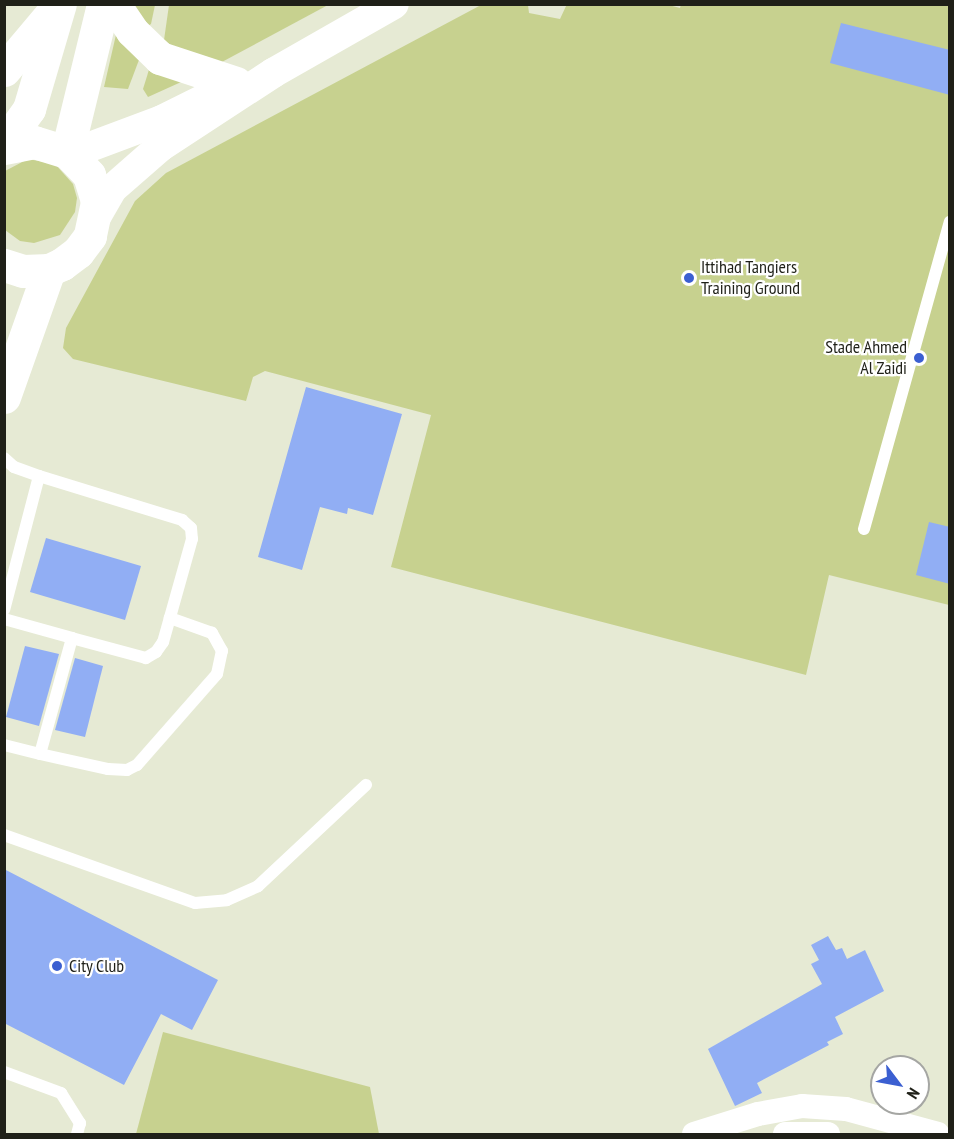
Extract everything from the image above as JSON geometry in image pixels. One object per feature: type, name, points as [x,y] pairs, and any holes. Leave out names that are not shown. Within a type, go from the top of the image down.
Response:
[{"type":"highway","points":[[4,70],[60,4]]},
{"type":"highway","points":[[4,144],[29,109],[60,4]]},
{"type":"highway","points":[[69,153],[103,4]]},
{"type":"highway","points":[[114,4],[132,31],[160,58],[175,66],[236,83]]},
{"type":"highway","points":[[4,148],[34,142],[69,153],[89,175],[94,188],[96,217],[78,252],[49,270],[23,270],[4,265]]},
{"type":"highway","points":[[4,396],[49,270]]},
{"type":"street","points":[[96,217],[112,189],[132,168],[273,73],[394,4]]},
{"type":"street","points":[[69,153],[162,120],[236,83],[273,73]]},
{"type":"street","points":[[694,1134],[758,1114],[802,1106],[846,1109],[938,1134]]},
{"type":"street","points":[[785,1134],[828,1134]]},
{"type":"lane","points":[[864,529],[950,222]]},
{"type":"lane","points":[[4,458],[14,467],[39,476],[182,520],[191,528],[192,539],[163,642],[146,658],[4,619]]},
{"type":"lane","points":[[4,610],[39,476]]},
{"type":"lane","points":[[4,745],[108,769],[127,770],[137,765],[217,674],[222,651],[212,633],[170,618]]},
{"type":"lane","points":[[40,754],[72,638]]},
{"type":"lane","points":[[4,835],[195,903],[227,900],[258,886],[366,785]]},
{"type":"lane","points":[[4,1072],[61,1093],[80,1123],[77,1134]]},
{"type":"green space","name":"Ittihad Tangiers Training Ground","points":[[567,4],[665,4],[680,8],[681,4],[949,5],[949,605],[829,575],[806,675],[391,567],[431,415],[265,371],[253,377],[246,401],[73,359],[63,348],[66,328],[135,201],[166,173],[481,5],[528,5],[529,13],[560,19]]},
{"type":"green space","points":[[130,5],[155,5],[151,24],[148,26]]},
{"type":"green space","points":[[169,5],[328,5],[220,63],[187,57],[164,40]]},
{"type":"green space","points":[[118,26],[142,52],[128,89],[104,87]]},
{"type":"green space","points":[[152,60],[190,78],[148,97],[143,89]]},
{"type":"green space","points":[[28,159],[55,164],[73,184],[77,198],[75,212],[60,235],[34,243],[20,241],[5,230],[5,171]]},
{"type":"green space","points":[[163,1032],[370,1087],[379,1134],[136,1134]]},
{"type":"building","points":[[841,23],[950,50],[950,95],[830,63]]},
{"type":"building","points":[[306,387],[402,414],[373,515],[348,508],[347,514],[320,507],[302,570],[258,557]]},
{"type":"building","points":[[929,522],[950,527],[950,584],[916,575]]},
{"type":"building","points":[[46,538],[141,566],[125,620],[30,592]]},
{"type":"building","points":[[25,646],[59,654],[39,726],[6,717]]},
{"type":"building","points":[[75,658],[103,666],[85,737],[55,730]]},
{"type":"building","points":[[4,869],[218,980],[192,1030],[161,1014],[124,1085],[4,1023]]},
{"type":"building","points":[[828,936],[836,950],[842,948],[847,959],[865,950],[884,991],[835,1017],[843,1034],[827,1042],[829,1045],[757,1083],[762,1093],[735,1106],[708,1049],[822,984],[811,964],[819,960],[811,945]]},
{"type":"place","name":"Ittihad Tangiers Training Ground","points":[[689,278]]},
{"type":"place","name":"Stade Ahmed Al Zaidi","points":[[919,358]]},
{"type":"place","name":"City Club","points":[[57,966]]}]
